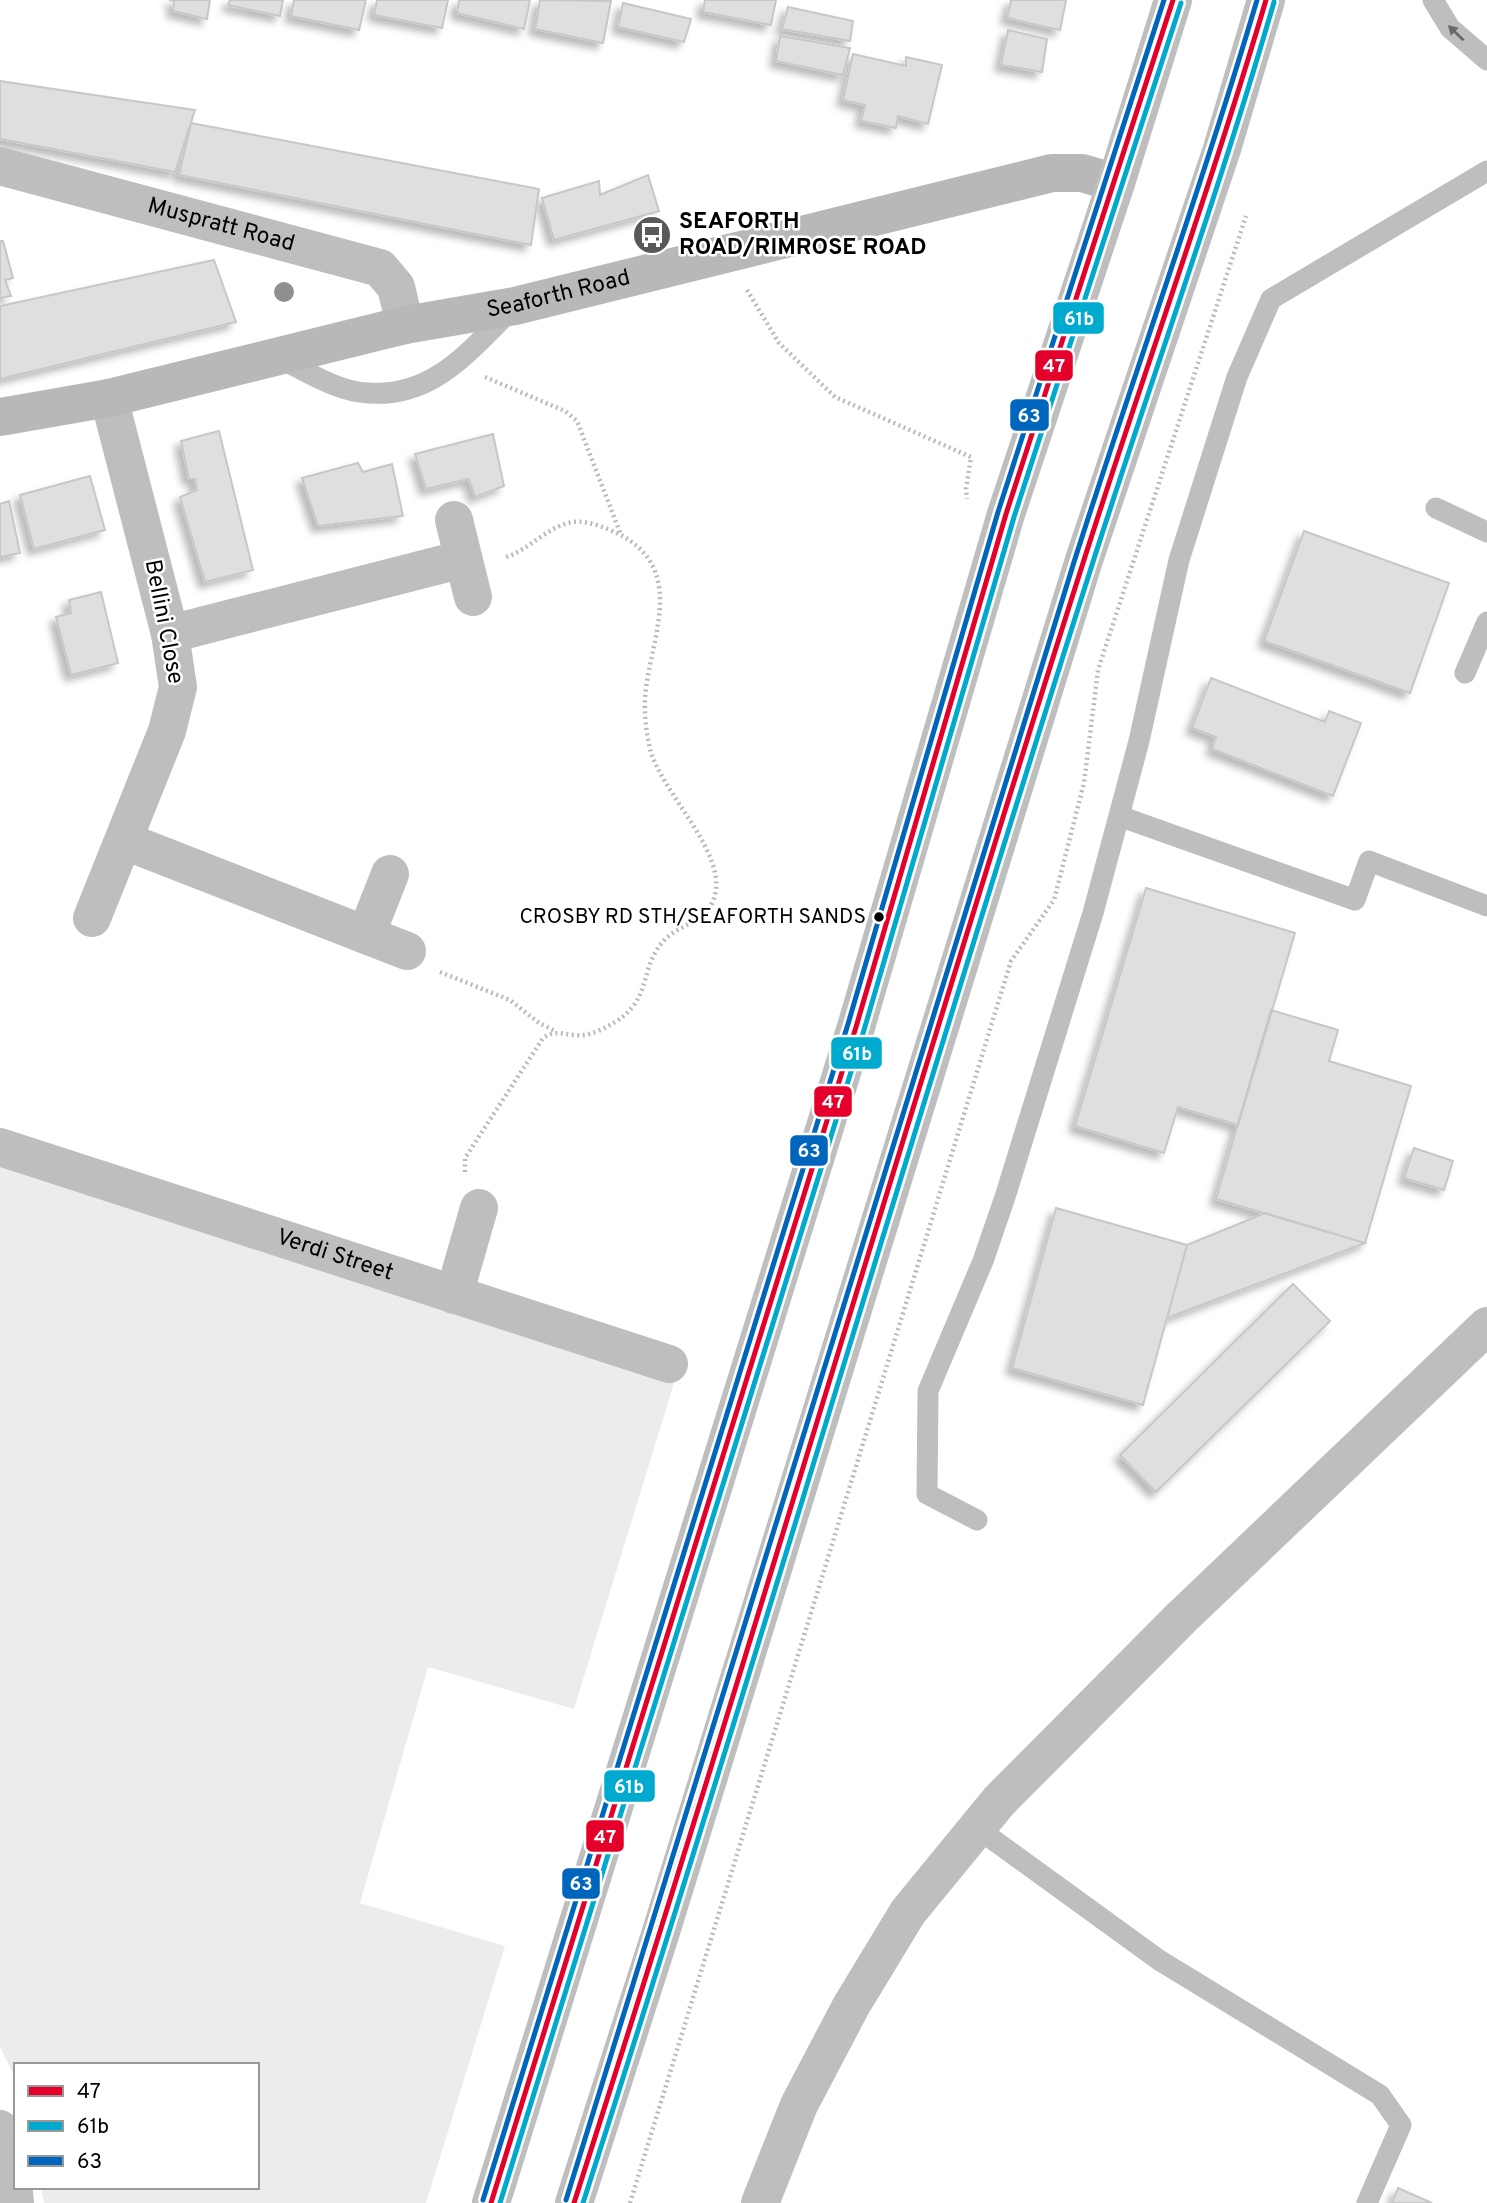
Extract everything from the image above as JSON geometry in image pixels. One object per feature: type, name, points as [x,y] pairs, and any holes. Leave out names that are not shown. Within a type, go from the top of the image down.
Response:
[{"type":"main road","points":[[491,2203],[852,1040],[1006,514],[1116,183],[1173,0]]},
{"type":"main road","points":[[575,2203],[1084,560],[1222,149],[1266,0]]},
{"type":"main road","name":"Muspratt Road","points":[[0,166],[380,268],[396,287],[405,326]]},
{"type":"main road","name":"Seaforth Road","points":[[0,417],[109,398],[405,326],[515,306],[1052,173],[1082,173],[1116,183]]},
{"type":"main road","name":"Bellini Close","points":[[92,918],[125,841],[177,699],[177,672],[170,634],[109,398]]},
{"type":"main road","points":[[454,520],[473,597]]},
{"type":"main road","points":[[170,634],[463,559]]},
{"type":"main road","points":[[125,841],[407,951]]},
{"type":"main road","points":[[366,935],[390,874]]},
{"type":"main road","name":"Verdi Street","points":[[0,1147],[669,1364]]},
{"type":"main road","points":[[454,1294],[479,1208]]},
{"type":"main road","points":[[760,2203],[799,2105],[850,2006],[908,1912],[999,1801],[1181,1618],[1487,1326]]},
{"type":"main road","points":[[0,2129],[10,2153],[15,2203]]},
{"type":"lane","points":[[1433,0],[1450,28],[1487,60]]},
{"type":"lane","points":[[977,1520],[927,1494],[928,1391],[983,1261],[1093,913],[1119,816],[1179,560],[1237,377],[1270,299],[1487,172]]},
{"type":"lane","points":[[276,357],[329,382],[367,394],[406,391],[440,377],[515,306]]},
{"type":"lane","points":[[1436,508],[1487,532]]},
{"type":"lane","points":[[1465,673],[1487,622]]},
{"type":"lane","points":[[1119,816],[1355,900],[1369,861],[1487,906]]},
{"type":"lane","points":[[977,1828],[1159,1959],[1380,2095],[1401,2125],[1367,2203]]},
{"type":"path","points":[[630,2203],[1011,961],[1054,900],[1084,783],[1098,670],[1247,213]]},
{"type":"path","points":[[724,254],[779,343],[835,397],[971,457],[966,489],[968,503]]},
{"type":"path","points":[[458,360],[491,380],[565,411],[577,421],[621,536]]},
{"type":"path","points":[[482,990],[522,1007],[539,1023],[556,1032],[585,1035],[620,1019],[642,994],[658,947],[674,931],[708,909],[717,886],[705,844],[664,783],[650,748],[645,705],[662,600],[648,560],[621,536],[576,521],[556,528],[511,556]]},
{"type":"path","points":[[539,1023],[543,1038]]},
{"type":"path","points":[[479,1208],[465,1178],[465,1158],[484,1133],[543,1038],[556,1032]]},
{"type":"shaded area","points":[[0,1157],[675,1380],[574,1709],[428,1667],[360,1903],[505,1946],[426,2203],[44,2203],[41,2189],[259,2189],[259,2063],[14,2063],[14,2076],[0,2047]]},
{"type":"building","points":[[169,0],[210,0],[207,19],[173,11],[174,1]]},
{"type":"building","points":[[230,0],[283,0],[280,16],[228,5]]},
{"type":"building","points":[[294,0],[366,0],[359,30],[291,16]]},
{"type":"building","points":[[377,0],[448,0],[442,28],[374,15]]},
{"type":"building","points":[[459,0],[530,0],[524,29],[457,13]]},
{"type":"building","points":[[540,0],[611,1],[603,43],[535,29]]},
{"type":"building","points":[[705,0],[776,0],[771,25],[703,12]]},
{"type":"building","points":[[1011,0],[1066,0],[1060,30],[1007,18]]},
{"type":"building","points":[[623,3],[691,19],[684,42],[618,27]]},
{"type":"building","points":[[788,7],[853,21],[850,41],[782,29]]},
{"type":"building","points":[[1008,30],[1047,39],[1042,72],[1001,65]]},
{"type":"building","points":[[780,36],[850,48],[843,75],[776,61]]},
{"type":"building","points":[[853,54],[906,66],[906,57],[942,65],[928,124],[898,116],[896,128],[861,121],[865,105],[843,100]]},
{"type":"building","points":[[0,81],[195,110],[175,172],[0,139]]},
{"type":"building","points":[[191,123],[539,189],[531,245],[179,175]]},
{"type":"building","points":[[648,175],[659,211],[554,240],[542,198],[599,181],[600,195]]},
{"type":"building","points":[[0,241],[3,241],[13,278],[5,280],[11,296],[0,298]]},
{"type":"building","points":[[214,260],[236,322],[0,379],[0,306]]},
{"type":"building","points":[[219,431],[253,570],[205,582],[180,497],[197,490],[195,479],[189,479],[181,441]]},
{"type":"building","points":[[493,434],[504,486],[475,497],[469,479],[426,489],[415,454]]},
{"type":"building","points":[[358,463],[363,472],[392,464],[403,516],[318,526],[302,478]]},
{"type":"building","points":[[90,476],[105,530],[34,549],[20,495]]},
{"type":"building","points":[[9,501],[20,553],[0,557],[0,504]]},
{"type":"building","points":[[1304,531],[1449,583],[1410,693],[1264,641]]},
{"type":"building","points":[[101,592],[118,663],[71,675],[56,617],[71,613],[69,600]]},
{"type":"building","points":[[1211,678],[1325,722],[1329,711],[1361,723],[1333,796],[1212,749],[1216,737],[1192,728]]},
{"type":"building","points":[[1146,888],[1295,933],[1238,1125],[1178,1107],[1164,1153],[1075,1126]]},
{"type":"building","points":[[1271,1010],[1338,1030],[1329,1061],[1411,1086],[1365,1243],[1216,1199]]},
{"type":"building","points":[[1414,1148],[1453,1161],[1444,1190],[1404,1178]]},
{"type":"building","points":[[1056,1208],[1187,1245],[1143,1405],[1012,1368]]},
{"type":"building","points":[[1265,1213],[1365,1243],[1167,1318],[1187,1245]]},
{"type":"building","points":[[1293,1284],[1330,1321],[1156,1492],[1120,1455]]},
{"type":"building","points":[[1398,2188],[1432,2203],[1392,2203]]},
{"type":"transit line","name":"63","points":[[483,2200],[848,1024],[998,512],[1164,0]]},
{"type":"transit line","name":"47","points":[[491,2203],[856,1027],[1006,514],[1173,0]]},
{"type":"transit line","name":"63","points":[[566,2200],[1074,562],[1257,0]]},
{"type":"transit line","name":"47","points":[[574,2203],[1018,768],[1266,0]]},
{"type":"transit line","name":"61b","points":[[583,2203],[712,1794],[1027,769],[1231,144],[1274,2]]},
{"type":"transit line","name":"61b","points":[[500,2203],[864,1030],[1014,517],[1181,3]]},
{"type":"place","name":"SEAFORTH ROAD/RIMROSE ROAD","points":[[652,235]]},
{"type":"place","name":"CROSBY RD STH/SEAFORTH SANDS","points":[[879,917]]}]
